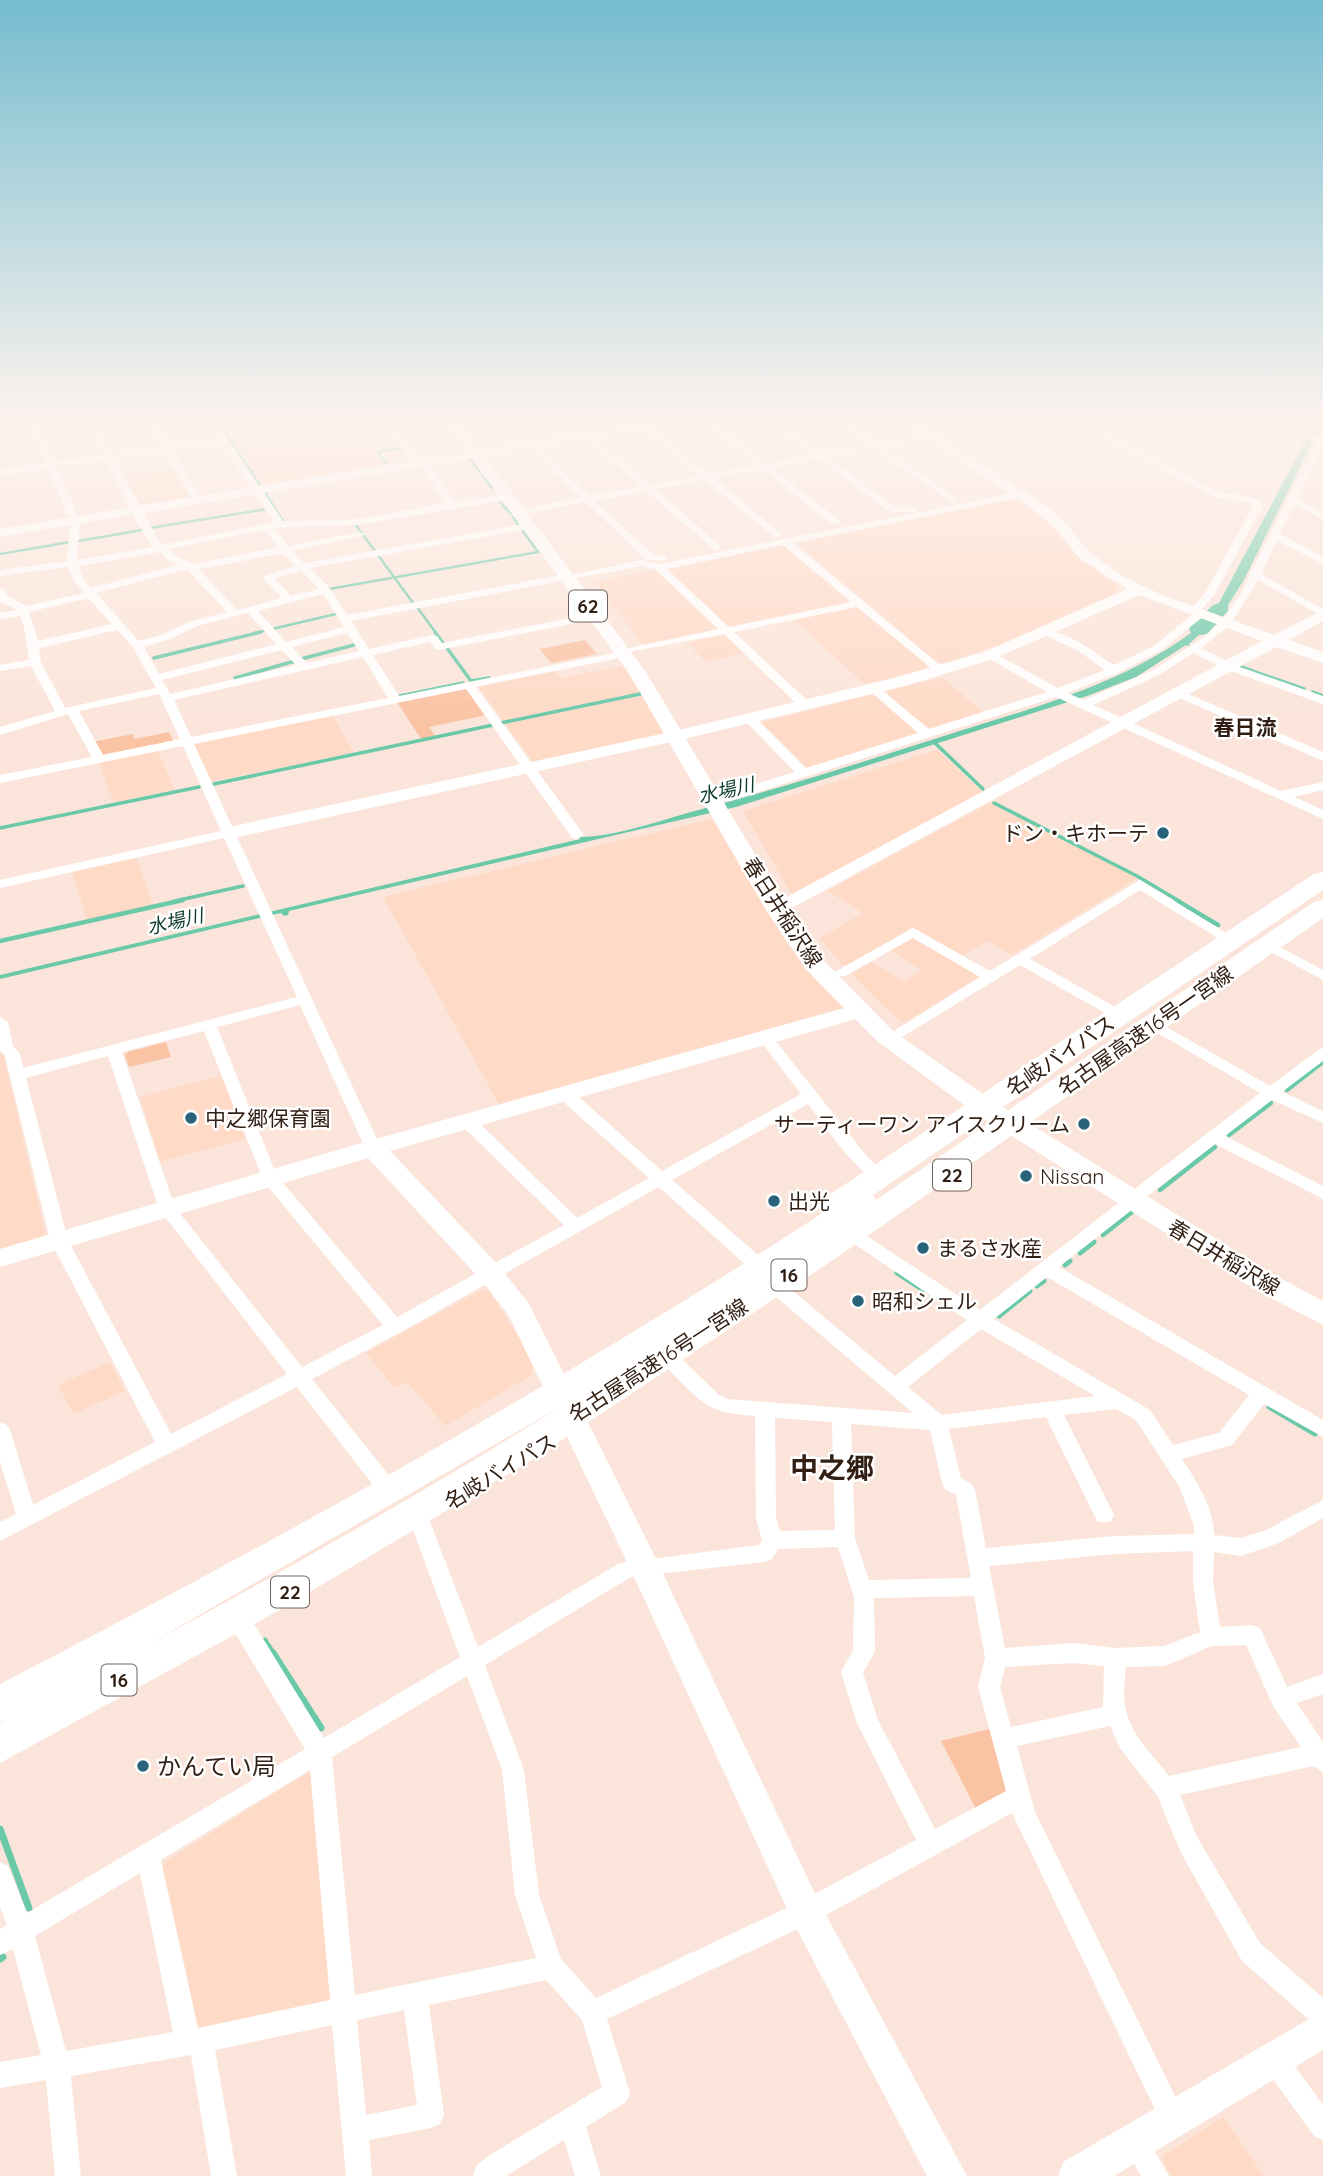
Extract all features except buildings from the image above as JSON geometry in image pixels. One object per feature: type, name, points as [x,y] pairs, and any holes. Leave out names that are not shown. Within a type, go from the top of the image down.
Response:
[{"type":"highway","name":"名岐バイパス","points":[[0,1695],[558,1386],[882,1176],[1323,879]]},
{"type":"highway","name":"名古屋高速16号一宮線","points":[[0,1704],[111,1646],[352,1511],[577,1381],[794,1247],[1034,1086],[1323,886]]},
{"type":"highway","name":"名古屋高速16号一宮線","points":[[0,1744],[369,1540],[655,1364],[843,1238],[1323,907]]},
{"type":"highway","name":"名岐バイパス","points":[[0,1751],[240,1621],[576,1426],[782,1292],[1323,916]]},
{"type":"highway","points":[[558,1386],[588,1396],[663,1371]]},
{"type":"highway","points":[[384,1483],[426,1466],[512,1444],[552,1426],[576,1426]]},
{"type":"highway","points":[[0,1727],[84,1683],[156,1660]]},
{"type":"main road","name":"春日井稲沢線","points":[[530,520],[629,652],[820,952],[888,1022],[990,1103]]},
{"type":"main road","name":"春日井稲沢線","points":[[572,576],[596,616],[629,652]]},
{"type":"main road","name":"春日井稲沢線","points":[[724,805],[800,945],[859,1011],[916,1060],[1026,1124],[1268,1284],[1323,1314]]},
{"type":"main road","name":"春日井稲沢線","points":[[1137,1196],[1323,1296]]},
{"type":"street","points":[[0,532],[75,520],[72,564],[79,581],[137,645],[165,694],[373,1148],[491,1274],[520,1311],[644,1566],[806,1912],[948,2176]]},
{"type":"street","points":[[141,520],[160,548],[190,566],[234,613]]},
{"type":"street","points":[[277,520],[280,524]]},
{"type":"street","points":[[0,572],[72,564],[280,524],[360,523],[378,520]]},
{"type":"street","points":[[289,600],[267,577],[303,566],[522,520]]},
{"type":"street","points":[[610,520],[650,558],[780,539],[835,522],[832,520]]},
{"type":"street","points":[[683,520],[715,547]]},
{"type":"street","points":[[757,520],[941,670]]},
{"type":"street","points":[[156,678],[284,645],[346,624],[572,576],[641,563],[659,567],[780,539],[886,520]]},
{"type":"street","points":[[1054,520],[1092,562],[1138,590],[1323,658]]},
{"type":"street","points":[[724,805],[804,774],[1060,694],[1114,671],[1158,648],[1198,612],[1250,520]]},
{"type":"street","points":[[1080,704],[1142,680],[1193,649],[1226,622],[1246,593],[1282,520]]},
{"type":"street","points":[[268,527],[284,548],[325,589],[395,699]]},
{"type":"street","points":[[0,617],[190,566],[360,535]]},
{"type":"street","points":[[1274,535],[1323,561]]},
{"type":"street","points":[[220,536],[233,558]]},
{"type":"street","points":[[659,567],[805,705]]},
{"type":"street","points":[[1254,574],[1323,614]]},
{"type":"street","points":[[0,884],[750,719],[873,688],[990,655],[1138,590]]},
{"type":"street","points":[[137,645],[166,637],[193,624],[324,591]]},
{"type":"street","points":[[1,596],[24,611],[30,627],[35,662],[99,759]]},
{"type":"street","points":[[0,779],[859,603]]},
{"type":"street","points":[[250,609],[304,667]]},
{"type":"street","points":[[788,904],[1125,724],[1323,614]]},
{"type":"street","points":[[0,731],[67,711],[304,667],[433,638],[439,647],[596,616]]},
{"type":"street","points":[[32,646],[120,626]]},
{"type":"street","points":[[1046,632],[1081,648],[1114,671]]},
{"type":"street","points":[[1193,649],[1230,666],[1323,700]]},
{"type":"street","points":[[990,655],[1080,704],[1323,815]]},
{"type":"street","points":[[1,665],[35,662]]},
{"type":"street","points":[[469,685],[577,835]]},
{"type":"street","points":[[873,688],[928,735]]},
{"type":"street","points":[[1179,694],[1319,753]]},
{"type":"street","points":[[750,719],[804,774]]},
{"type":"street","points":[[1279,795],[1323,786]]},
{"type":"street","points":[[902,1032],[1140,884],[1231,940]]},
{"type":"street","points":[[840,973],[913,932],[991,977]]},
{"type":"street","points":[[1276,948],[1323,976]]},
{"type":"street","points":[[1019,959],[1119,1015]]},
{"type":"street","points":[[18,1076],[303,1000]]},
{"type":"street","points":[[0,1258],[373,1148],[859,1011]]},
{"type":"street","points":[[0,1022],[6,1048],[12,1054],[18,1076],[59,1240],[167,1446]]},
{"type":"street","points":[[209,1025],[270,1178],[395,1327]]},
{"type":"street","points":[[1161,1030],[1271,1093],[1323,1118]]},
{"type":"street","points":[[766,1038],[863,1163],[882,1176]]},
{"type":"street","points":[[114,1051],[166,1209],[384,1483]]},
{"type":"street","points":[[895,1386],[1323,1053]]},
{"type":"street","points":[[565,1094],[752,1260]]},
{"type":"street","points":[[0,1532],[395,1327],[810,1096]]},
{"type":"street","points":[[468,1122],[575,1226]]},
{"type":"street","points":[[1214,1136],[1323,1193]]},
{"type":"street","points":[[859,1239],[981,1318],[1143,1415],[1189,1485],[1204,1526],[1203,1582],[1211,1637]]},
{"type":"street","points":[[1048,1269],[1323,1429]]},
{"type":"street","points":[[782,1292],[938,1423],[953,1483],[965,1490],[996,1658],[989,1687],[1024,1814],[1173,2119]]},
{"type":"street","points":[[663,1371],[718,1404],[841,1417],[938,1423],[1118,1401]]},
{"type":"street","points":[[1170,1454],[1225,1439],[1261,1393]]},
{"type":"street","points":[[10,1937],[627,1569],[765,1553],[772,1540],[766,1518],[765,1410]]},
{"type":"street","points":[[1052,1411],[1104,1515]]},
{"type":"street","points":[[841,1417],[845,1538],[862,1589],[864,1651],[852,1672],[856,1691],[890,1768],[930,1844]]},
{"type":"street","points":[[0,1430],[27,1518]]},
{"type":"street","points":[[977,1558],[1114,1545],[1204,1542],[1241,1547],[1272,1537],[1322,1511]]},
{"type":"street","points":[[419,1519],[513,1770],[527,1895],[551,1967],[592,2013],[617,2093],[499,2164],[486,2176]]},
{"type":"street","points":[[772,1540],[845,1538]]},
{"type":"street","points":[[862,1589],[982,1587]]},
{"type":"street","points":[[240,1621],[320,1752],[359,2176]]},
{"type":"street","points":[[996,1658],[1073,1653],[1115,1658],[1165,1656],[1211,1637],[1252,1635],[1281,1699],[1321,1757],[1164,1788]]},
{"type":"street","points":[[1115,1658],[1114,1708],[1128,1741],[1164,1788],[1189,1845],[1251,1952],[1323,2015]]},
{"type":"street","points":[[1281,1699],[1323,1684]]},
{"type":"street","points":[[1003,1739],[1117,1714]]},
{"type":"street","points":[[592,2013],[806,1912],[1020,1796]]},
{"type":"street","points":[[148,1855],[195,2041],[224,2176]]},
{"type":"street","points":[[0,1874],[10,1937],[57,2064],[68,2176]]},
{"type":"street","points":[[0,2075],[195,2041],[551,1967]]},
{"type":"street","points":[[355,2130],[431,2115],[415,1996]]},
{"type":"street","points":[[1077,2176],[1323,2029]]},
{"type":"street","points":[[1274,2059],[1323,2127]]},
{"type":"street","points":[[571,2120],[588,2176]]},
{"type":"street","points":[[1135,2142],[1156,2176]]},
{"type":"shaded area","points":[[912,520],[1045,520],[1080,559],[1117,585],[1118,592],[1008,642],[944,663],[937,662],[796,543]]},
{"type":"shaded area","points":[[1263,520],[1274,520],[1244,580],[1228,605],[1228,611],[1207,634],[1199,635],[1190,646],[1186,645],[1136,677],[1087,696],[736,807],[289,911],[288,915],[284,916],[281,913],[0,979],[0,975],[580,839],[579,837],[641,827],[856,764],[1042,705],[1134,668],[1191,633],[1189,628],[1213,605],[1219,603]]},
{"type":"shaded area","points":[[778,545],[785,546],[850,600],[847,603],[734,627],[726,626],[668,570],[670,566]]},
{"type":"shaded area","points":[[652,570],[659,571],[718,628],[717,631],[644,646],[594,582]]},
{"type":"shaded area","points":[[859,608],[928,665],[926,669],[865,684],[793,620]]},
{"type":"shaded area","points":[[727,637],[744,653],[706,662],[687,643]]},
{"type":"shaded area","points":[[585,640],[597,654],[551,663],[540,649]]},
{"type":"shaded area","points":[[622,666],[640,692],[504,722],[478,686],[555,670],[561,678]]},
{"type":"shaded area","points":[[945,679],[982,712],[933,728],[924,727],[887,695],[889,690]]},
{"type":"shaded area","points":[[467,688],[487,715],[429,727],[435,736],[421,739],[397,702]]},
{"type":"shaded area","points":[[642,695],[662,735],[534,763],[505,724]]},
{"type":"shaded area","points":[[870,695],[877,696],[919,734],[808,771],[757,724]]},
{"type":"shaded area","points":[[332,715],[354,753],[211,782],[194,744]]},
{"type":"shaded area","points":[[169,732],[173,741],[100,755],[92,742],[133,734],[135,739]]},
{"type":"shaded area","points":[[157,750],[175,790],[114,803],[99,762]]},
{"type":"shaded area","points":[[937,750],[983,793],[791,893],[743,811]]},
{"type":"shaded area","points":[[990,803],[1138,878],[1012,955],[987,941],[962,956],[913,927],[847,965],[842,965],[820,938],[863,913],[827,891]]},
{"type":"shaded area","points":[[712,819],[787,944],[843,1008],[499,1104],[383,897]]},
{"type":"shaded area","points":[[136,858],[153,905],[87,920],[72,872]]},
{"type":"shaded area","points":[[910,938],[916,938],[979,977],[907,1021],[901,1021],[851,974],[871,962],[904,981],[922,970],[890,950]]},
{"type":"shaded area","points":[[0,1041],[46,1237],[0,1250]]},
{"type":"shaded area","points":[[166,1042],[171,1057],[129,1067],[125,1055],[128,1052]]},
{"type":"shaded area","name":"中之郷保育園","points":[[221,1076],[245,1139],[160,1162],[140,1097]]},
{"type":"shaded area","points":[[481,1290],[489,1291],[520,1339],[533,1366],[532,1375],[445,1426],[407,1382],[395,1388],[366,1353]]},
{"type":"shaded area","points":[[110,1362],[125,1391],[73,1414],[58,1385]]},
{"type":"shaded area","points":[[993,1728],[1014,1793],[978,1813],[941,1741]]},
{"type":"shaded area","points":[[309,1772],[315,1774],[330,1999],[324,2006],[202,2029],[195,2025],[162,1869],[166,1861]]},
{"type":"shaded area","points":[[1224,2117],[1264,2176],[1172,2176],[1163,2162],[1164,2155]]},
{"type":"waterway","points":[[150,528],[202,520]]},
{"type":"waterway","points":[[515,520],[518,525]]},
{"type":"waterway","points":[[351,524],[355,524],[375,551]]},
{"type":"waterway","points":[[79,541],[142,530]]},
{"type":"waterway","points":[[394,577],[538,552],[522,530]]},
{"type":"waterway","points":[[0,554],[70,542]]},
{"type":"waterway","points":[[378,555],[394,577]]},
{"type":"waterway","points":[[329,589],[394,577]]},
{"type":"waterway","points":[[394,577],[413,603]]},
{"type":"waterway","points":[[417,607],[436,633]]},
{"type":"waterway","points":[[272,629],[336,614]]},
{"type":"waterway","points":[[254,633],[267,630]]},
{"type":"waterway","points":[[154,658],[261,632]]},
{"type":"waterway","points":[[435,632],[443,643]]},
{"type":"waterway","points":[[301,659],[354,645]]},
{"type":"waterway","points":[[447,648],[471,681],[489,678]]},
{"type":"waterway","points":[[235,678],[295,661]]},
{"type":"waterway","points":[[1241,667],[1304,689]]},
{"type":"waterway","points":[[400,696],[463,683]]},
{"type":"waterway","points":[[1313,692],[1323,696]]},
{"type":"waterway","points":[[501,723],[640,694]]},
{"type":"waterway","points":[[214,784],[493,725]]},
{"type":"waterway","points":[[934,742],[983,789]]},
{"type":"waterway","points":[[0,828],[199,787]]},
{"type":"waterway","points":[[994,803],[1137,876],[1179,901]]},
{"type":"waterway","name":"水場川","points":[[175,901],[243,886]]},
{"type":"waterway","name":"水場川","points":[[0,941],[183,900]]},
{"type":"waterway","points":[[1176,900],[1218,925]]},
{"type":"waterway","points":[[1287,1090],[1323,1062]]},
{"type":"waterway","points":[[1229,1135],[1271,1103]]},
{"type":"waterway","points":[[1160,1190],[1215,1147]]},
{"type":"waterway","points":[[1103,1235],[1132,1212]]},
{"type":"waterway","points":[[1080,1253],[1094,1242]]},
{"type":"waterway","points":[[1065,1265],[1070,1261]]},
{"type":"waterway","points":[[897,1273],[923,1290]]},
{"type":"waterway","points":[[1037,1286],[1044,1281]]},
{"type":"waterway","points":[[999,1316],[1030,1291]]},
{"type":"waterway","points":[[1269,1407],[1315,1434]]},
{"type":"waterway","points":[[265,1640],[274,1654]]},
{"type":"waterway","points":[[273,1653],[321,1728]]},
{"type":"waterway","points":[[0,1829],[29,1908]]},
{"type":"place","name":"ドン・キホーテ","points":[[1163,833]]},
{"type":"place","name":"中之郷保育園","points":[[191,1118]]},
{"type":"place","name":"サーティーワン アイスクリーム","points":[[1084,1124]]},
{"type":"place","name":"Nissan","points":[[1026,1176]]},
{"type":"place","name":"出光","points":[[774,1201]]},
{"type":"place","name":"まるさ水産","points":[[923,1248]]},
{"type":"place","name":"昭和シェル","points":[[858,1301]]},
{"type":"place","name":"かんてい局","points":[[143,1766]]},
{"type":"district","name":"春日流","points":[[1245,727]]},
{"type":"district","name":"中之郷","points":[[832,1467]]}]
